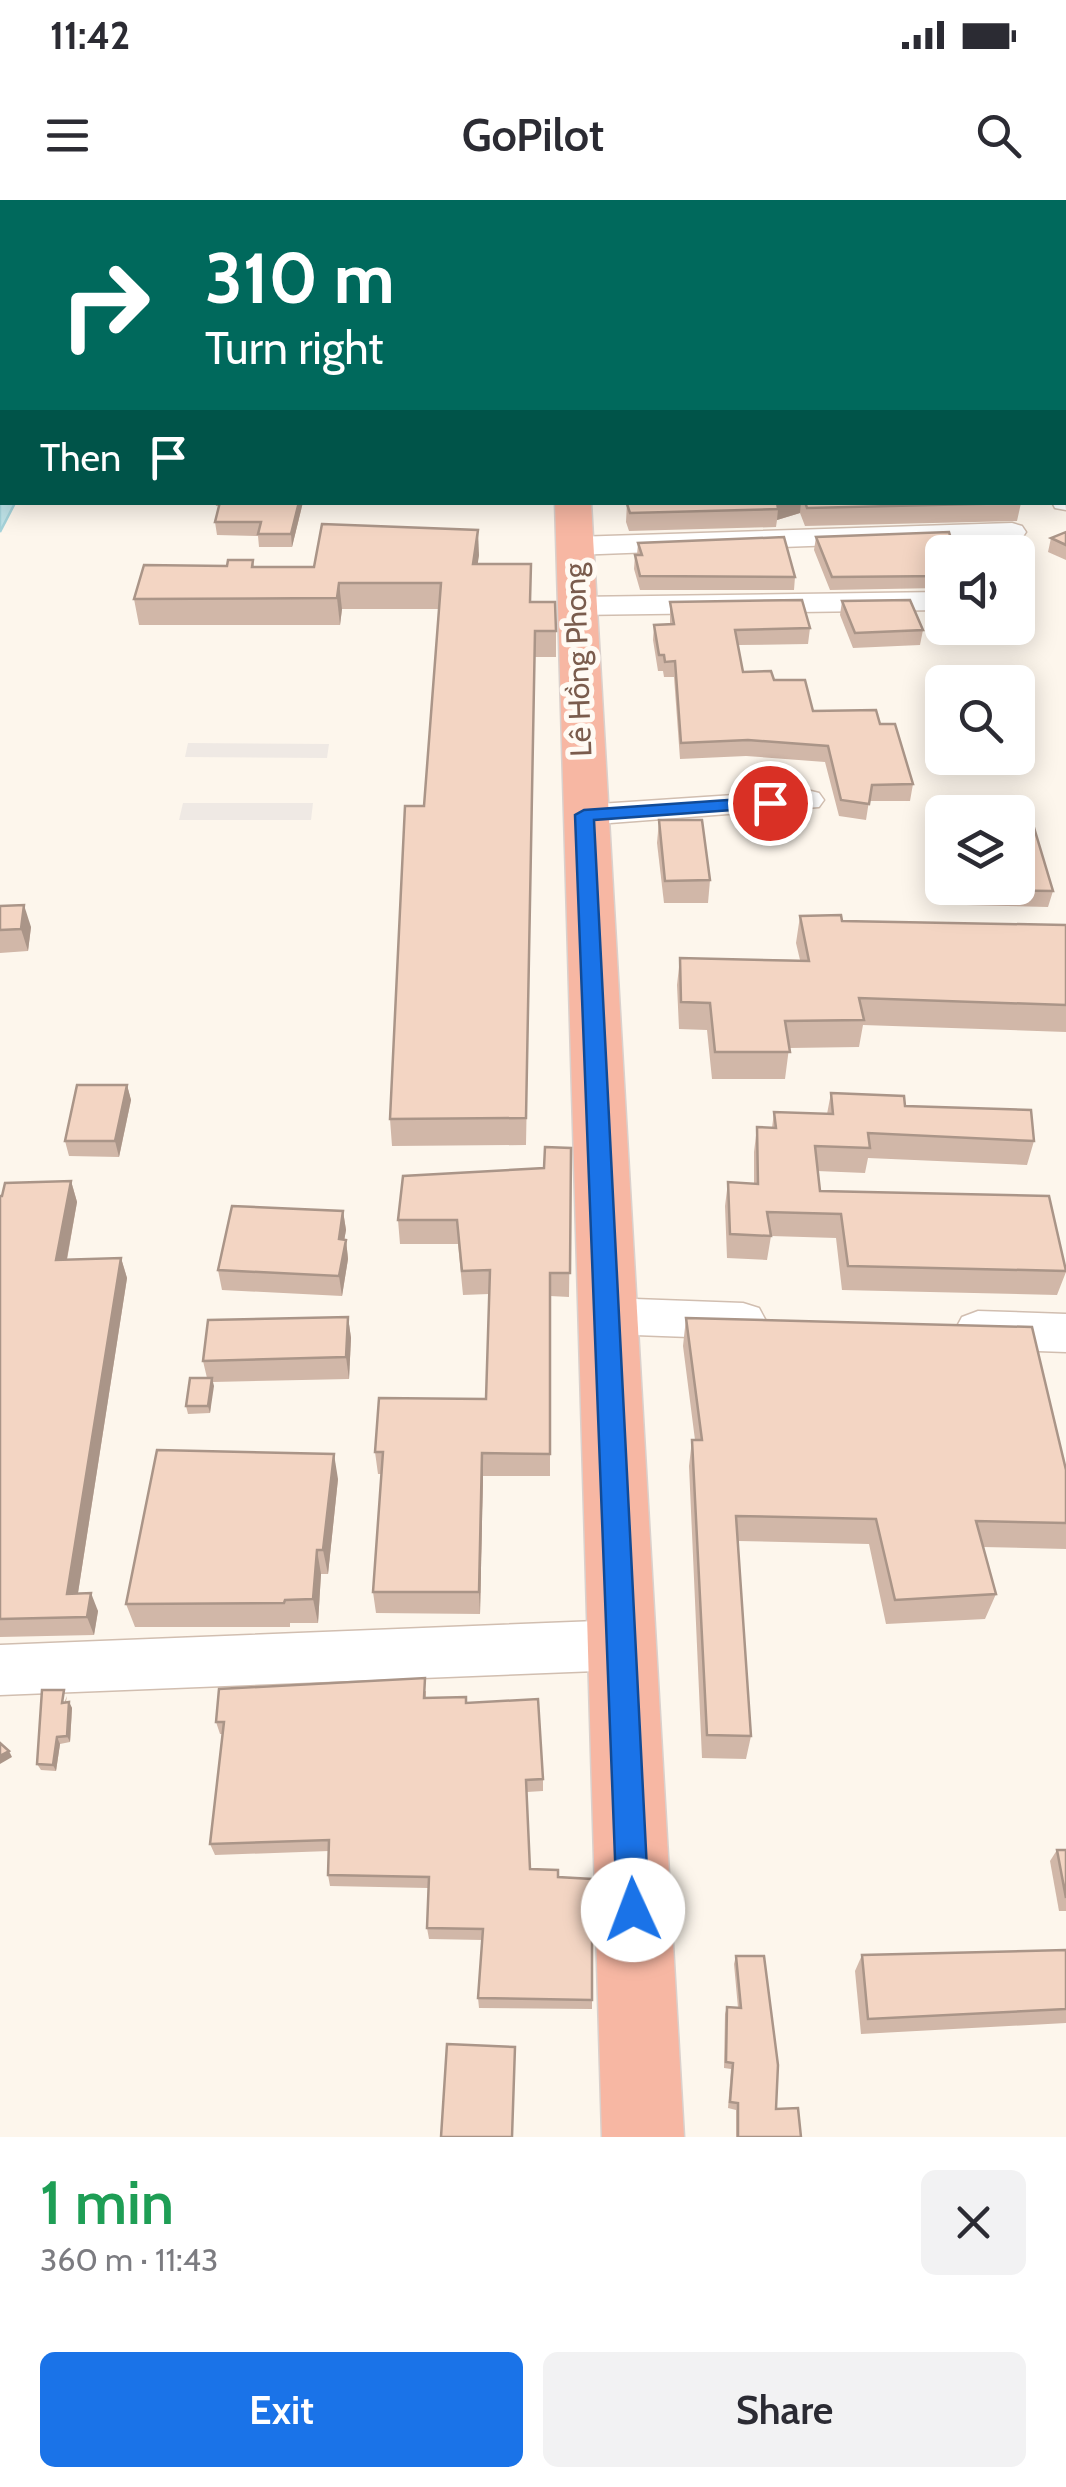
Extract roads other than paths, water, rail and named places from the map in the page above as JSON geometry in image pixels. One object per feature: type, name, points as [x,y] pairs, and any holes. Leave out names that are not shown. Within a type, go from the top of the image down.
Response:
[{"type":"highway","name":"Lê Hồng Phong","points":[[574,524],[642,2137]]},
{"type":"street","points":[[574,524],[1012,532]]},
{"type":"street","points":[[575,606],[925,602]]},
{"type":"street","points":[[584,815],[807,800]]},
{"type":"street","points":[[608,1316],[782,1322]]},
{"type":"street","points":[[936,1328],[1066,1334]]},
{"type":"street","points":[[0,1670],[622,1645]]},
{"type":"water","points":[[0,505],[14,505],[0,532]]}]
